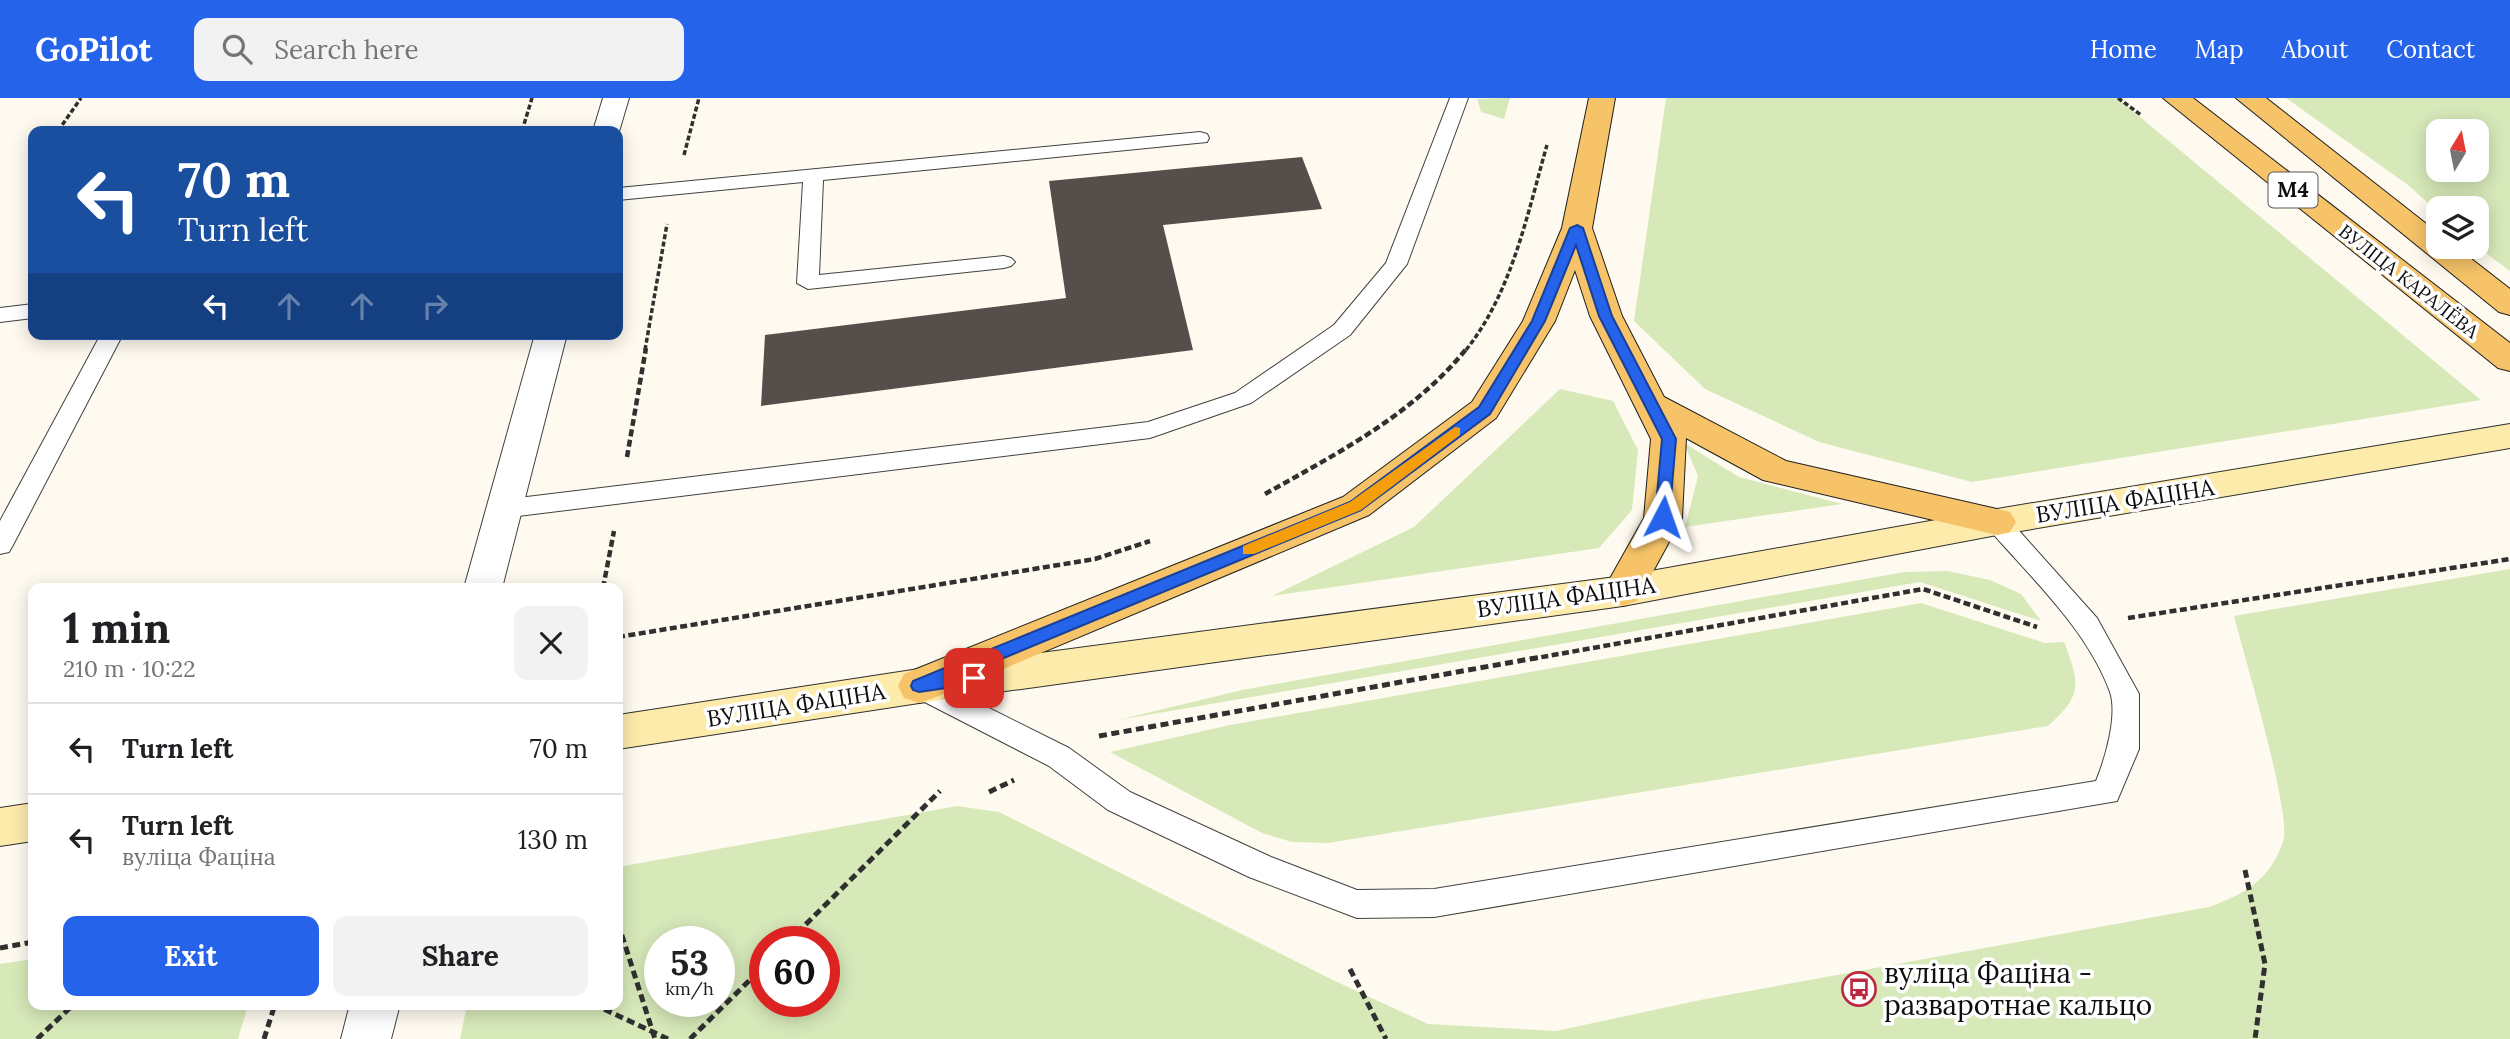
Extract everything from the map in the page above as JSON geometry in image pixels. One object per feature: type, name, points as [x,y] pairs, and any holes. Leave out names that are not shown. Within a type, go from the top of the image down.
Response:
[{"type":"main road","points":[[919,686],[1356,506],[1485,410],[1538,321],[1577,228],[1602,98]]},
{"type":"main road","name":"ВУЛІЦА КАРАЛЁВА","points":[[2176,98],[2510,360]]},
{"type":"main road","name":"ВУЛІЦА КАРАЛЁВА","points":[[2249,98],[2510,305]]},
{"type":"main road","points":[[1577,228],[1606,316],[1669,439],[1663,517],[1623,591]]},
{"type":"main road","points":[[1651,404],[1776,471],[1997,522]]},
{"type":"main road","name":"ВУЛІЦА ФАЦІНА","points":[[623,732],[919,686],[1623,591],[1997,522],[2510,436]]},
{"type":"main road","points":[[0,827],[28,823]]},
{"type":"street","points":[[608,126],[615,98]]},
{"type":"street","points":[[484,583],[549,340]]},
{"type":"street","points":[[366,1039],[373,1010]]},
{"type":"lane","points":[[502,509],[1150,430],[1242,398],[1342,330],[1396,264],[1459,98]]},
{"type":"lane","points":[[623,194],[1200,138]]},
{"type":"lane","points":[[813,175],[808,283],[1004,262]]},
{"type":"lane","points":[[0,315],[28,312]]},
{"type":"lane","points":[[0,545],[109,340]]},
{"type":"lane","points":[[919,686],[1059,757],[1119,801],[1260,867],[1357,904],[1434,903],[2106,792],[2124,749],[2125,694],[2087,625],[1997,522]]},
{"type":"path","points":[[61,126],[81,98]]},
{"type":"path","points":[[524,126],[532,98]]},
{"type":"path","points":[[604,583],[673,189],[699,98]]},
{"type":"path","points":[[1262,496],[1357,442],[1418,399],[1460,357],[1495,304],[1527,214],[1549,137]]},
{"type":"path","points":[[623,636],[1095,559],[1152,540]]},
{"type":"path","points":[[989,792],[1102,734],[1923,589],[2050,631],[2510,559]]},
{"type":"path","points":[[804,926],[940,791]]},
{"type":"path","points":[[2245,870],[2265,964],[2255,1039]]},
{"type":"path","points":[[623,939],[654,1036]]},
{"type":"path","points":[[0,948],[28,943]]},
{"type":"path","points":[[1350,969],[1386,1039]]},
{"type":"path","points":[[690,1039],[749,981]]},
{"type":"path","points":[[37,1039],[68,1010]]},
{"type":"path","points":[[264,1039],[273,1010]]},
{"type":"path","points":[[604,1010],[654,1036],[668,1039]]},
{"type":"green space","points":[[1510,98],[1504,119],[1481,112],[1477,99]]},
{"type":"green space","points":[[1666,98],[2117,98],[2481,400],[1972,482],[1819,442],[1705,389],[1634,321]]},
{"type":"green space","points":[[2286,98],[2510,98],[2510,271],[2489,256],[2489,196],[2426,196],[2426,201],[2408,185]]},
{"type":"green space","points":[[1560,389],[1613,401],[1638,450],[1632,510],[1599,548],[1272,596],[1414,527]]},
{"type":"green space","points":[[1684,443],[1739,477],[1842,504],[1685,527],[1698,476]]},
{"type":"green space","points":[[2510,569],[2510,1039],[460,1039],[466,1010],[623,1010],[623,866],[957,806],[999,812],[1335,981],[1428,1024],[1556,1031],[1700,1000],[2209,907],[2255,884],[2271,867],[2277,855],[2283,842],[2284,827],[2274,769],[2234,616]]},
{"type":"green space","points":[[1948,571],[1990,580],[2021,594],[2041,621],[1920,582],[1118,720],[1242,690],[1904,572]]},
{"type":"green space","points":[[1921,603],[2045,643],[2064,642],[2075,679],[2073,697],[2068,706],[2048,726],[1328,843],[1292,842],[1262,833],[1110,752],[1230,725]]},
{"type":"green space","points":[[28,960],[28,1010],[247,1010],[238,1039],[0,1039],[0,964]]},
{"type":"building","points":[[1302,157],[1322,209],[1163,225],[1193,350],[761,406],[765,335],[1066,298],[1049,181]]},
{"type":"slow traffic","points":[[1248,550],[1356,506],[1455,432]]},
{"type":"place","name":"вуліца Фаціна - разваротнае кальцо","points":[[1859,989]]},
{"type":"route","points":[[974,678],[919,686],[1356,506],[1485,410],[1538,321],[1577,228],[1606,316],[1669,439],[1663,517]]}]
